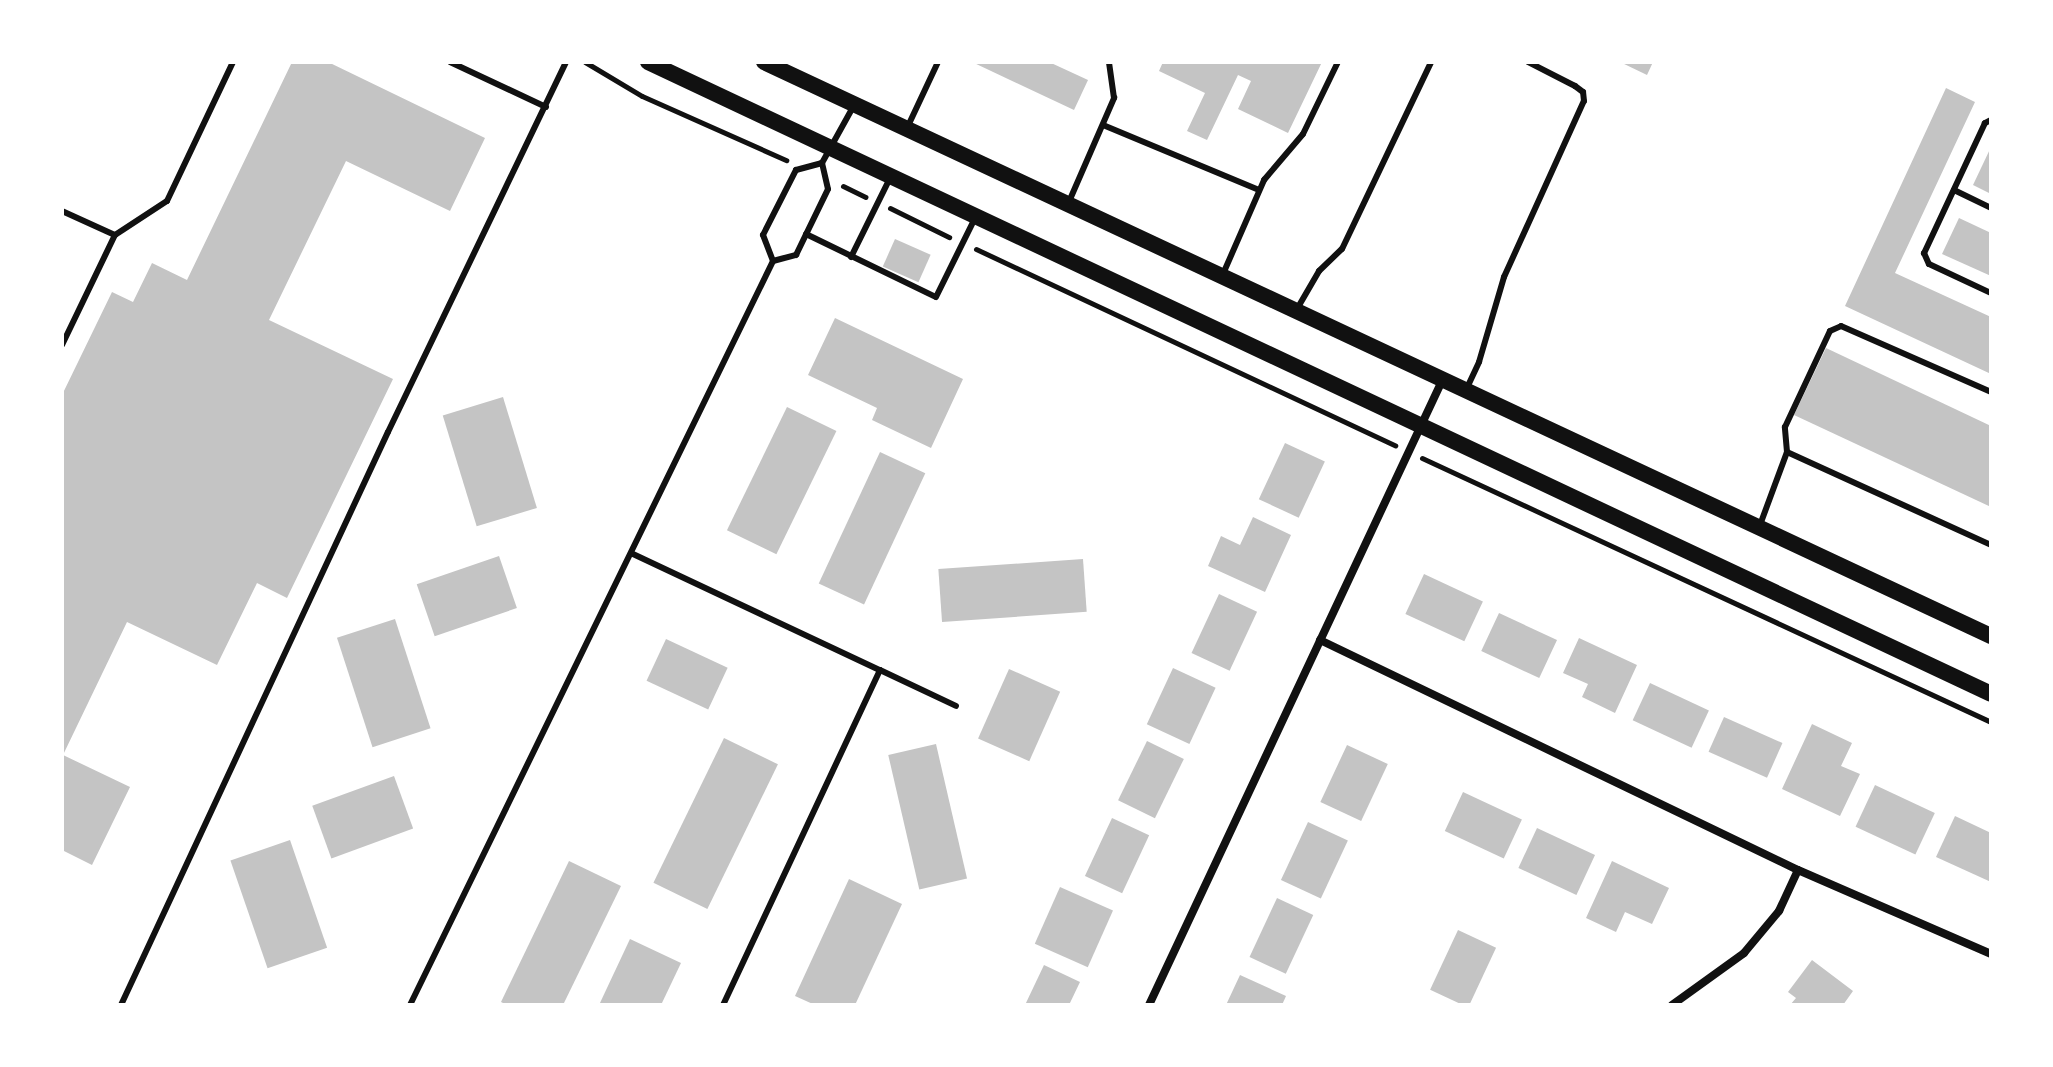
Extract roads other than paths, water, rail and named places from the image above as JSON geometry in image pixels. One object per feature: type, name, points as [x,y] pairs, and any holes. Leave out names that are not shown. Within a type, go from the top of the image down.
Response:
[{"type":"main road","points":[[648,62],[1991,694]]},
{"type":"main road","points":[[764,62],[1991,636]]},
{"type":"street","points":[[1149,1005],[1442,381]]},
{"type":"street","points":[[1320,640],[1798,870],[1991,954]]},
{"type":"street","points":[[1672,1005],[1744,953],[1779,911],[1798,870]]},
{"type":"lane","points":[[62,345],[115,235],[167,201],[233,62]]},
{"type":"lane","points":[[450,62],[546,107]]},
{"type":"lane","points":[[121,1005],[388,432],[566,62]]},
{"type":"lane","points":[[906,129],[938,62]]},
{"type":"lane","points":[[1068,205],[1114,98],[1109,62]]},
{"type":"lane","points":[[1222,277],[1264,180],[1303,134],[1338,62]]},
{"type":"lane","points":[[1296,312],[1319,271],[1342,249],[1431,62]]},
{"type":"lane","points":[[1465,392],[1479,362],[1504,277],[1584,101],[1583,92],[1575,86],[1528,62]]},
{"type":"lane","points":[[773,261],[796,255],[828,189],[822,163],[854,104]]},
{"type":"lane","points":[[1991,120],[1985,123],[1924,253],[1929,264],[1991,293]]},
{"type":"lane","points":[[1103,125],[1259,190]]},
{"type":"lane","points":[[410,1005],[633,554],[773,261],[763,235],[796,170],[822,163]]},
{"type":"lane","points":[[851,257],[891,177]]},
{"type":"lane","points":[[1954,190],[1991,208]]},
{"type":"lane","points":[[62,211],[115,235]]},
{"type":"lane","points":[[806,234],[936,297],[976,217]]},
{"type":"lane","points":[[1759,528],[1787,452],[1785,427],[1830,331],[1841,326],[1991,392]]},
{"type":"lane","points":[[1787,452],[1991,545]]},
{"type":"lane","points":[[633,554],[956,706]]},
{"type":"lane","points":[[723,1005],[880,670]]}]
